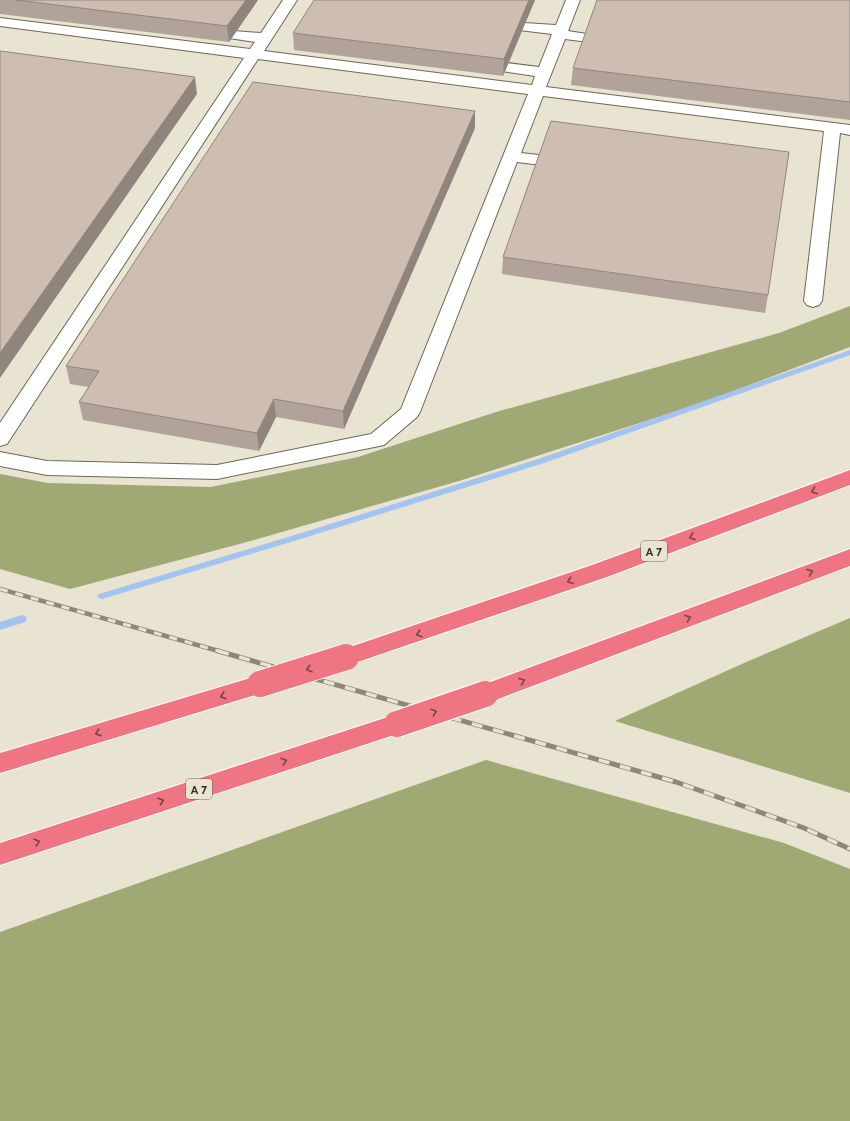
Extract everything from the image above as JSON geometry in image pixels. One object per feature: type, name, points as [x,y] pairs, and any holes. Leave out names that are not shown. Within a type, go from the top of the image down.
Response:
[{"type":"highway","name":"A 7","points":[[0,763],[260,684],[456,622],[726,525],[850,477]]},
{"type":"highway","name":"A 7","points":[[0,854],[485,694],[850,557]]},
{"type":"lane","points":[[0,439],[144,220],[219,119],[254,54],[290,0]]},
{"type":"lane","points":[[0,459],[47,468],[217,472],[377,440],[410,412],[573,0]]},
{"type":"lane","points":[[0,22],[850,130]]},
{"type":"lane","points":[[524,27],[588,38]]},
{"type":"lane","points":[[234,35],[264,38]]},
{"type":"lane","points":[[507,68],[545,72]]},
{"type":"lane","points":[[813,301],[830,159],[832,127]]},
{"type":"lane","points":[[512,157],[571,164]]},
{"type":"lane","points":[[144,220],[166,223]]},
{"type":"green space","points":[[850,306],[850,347],[702,403],[459,481],[247,542],[70,589],[0,569],[0,474],[48,483],[211,487],[358,457],[496,412],[779,333]]},
{"type":"green space","points":[[850,618],[850,793],[615,721],[744,663]]},
{"type":"green space","points":[[486,760],[784,843],[850,869],[850,1121],[0,1121],[0,932]]},
{"type":"building","points":[[16,0],[246,0],[227,26]]},
{"type":"building","points":[[314,0],[529,0],[504,59],[293,33]]},
{"type":"building","points":[[597,0],[850,0],[850,102],[573,68]]},
{"type":"building","points":[[0,51],[195,77],[0,353]]},
{"type":"building","points":[[253,82],[475,111],[343,411],[274,399],[257,433],[79,402],[99,371],[66,366]]},
{"type":"building","points":[[551,121],[789,152],[768,295],[503,257]]},
{"type":"waterway","points":[[102,596],[541,461],[850,352]]},
{"type":"waterway","points":[[0,626],[22,619]]},
{"type":"railway","points":[[0,589],[222,652]]},
{"type":"railway","points":[[218,651],[676,782],[804,828],[850,849]]}]
